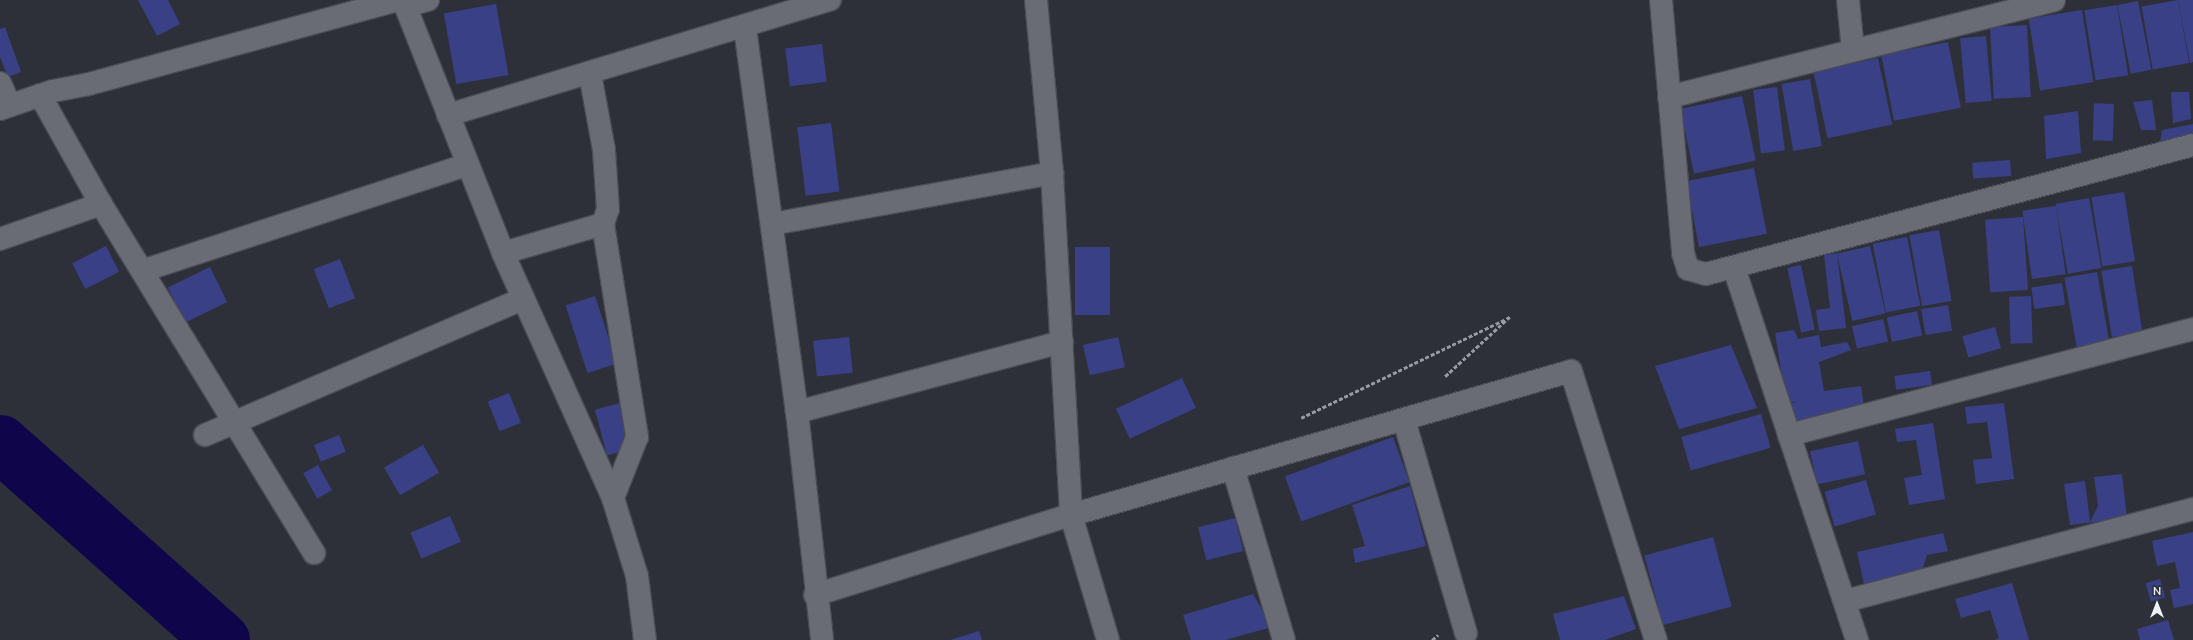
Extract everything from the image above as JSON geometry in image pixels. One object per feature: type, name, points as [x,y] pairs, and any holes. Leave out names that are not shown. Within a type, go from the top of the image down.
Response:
[{"type":"street","points":[[0,83],[5,107],[40,95],[402,2],[428,0]]},
{"type":"street","points":[[448,115],[745,28],[777,8],[830,0]]},
{"type":"street","points":[[1036,0],[1052,172],[1071,515],[1108,640]]},
{"type":"street","points":[[1661,0],[1683,253],[1688,269],[1706,274],[1734,268],[2193,145]]},
{"type":"street","points":[[1848,0],[1853,50]]},
{"type":"street","points":[[1669,97],[2030,3],[2054,0]]},
{"type":"street","points":[[402,2],[448,115],[466,165],[523,300],[614,498],[637,576],[645,640]]},
{"type":"street","points":[[745,28],[797,412],[815,595],[822,640]]},
{"type":"street","points":[[590,74],[604,150],[608,209],[602,224],[637,438],[614,498]]},
{"type":"street","points":[[40,95],[101,204],[145,270],[314,553]]},
{"type":"street","points":[[145,270],[466,165]]},
{"type":"street","points":[[772,224],[1052,172]]},
{"type":"street","points":[[0,239],[101,204]]},
{"type":"street","points":[[503,253],[602,224]]},
{"type":"street","points":[[1734,268],[1857,640]]},
{"type":"street","points":[[205,435],[523,300]]},
{"type":"street","points":[[1789,435],[2193,329]]},
{"type":"street","points":[[797,412],[1062,342]]},
{"type":"street","points":[[815,595],[1071,515],[1571,371],[1656,640]]},
{"type":"street","points":[[1404,420],[1466,633]]},
{"type":"street","points":[[1233,468],[1284,640]]},
{"type":"street","points":[[1845,601],[2193,509]]},
{"type":"path","points":[[1295,421],[1510,317],[1439,382]]},
{"type":"building","points":[[138,0],[168,0],[180,24],[157,36]]},
{"type":"building","points":[[2178,0],[2189,63],[2153,69],[2142,6]]},
{"type":"building","points":[[2178,0],[2189,63],[2153,69],[2142,6]]},
{"type":"building","points":[[2138,1],[2151,70],[2131,74],[2117,5]]},
{"type":"building","points":[[496,4],[509,75],[456,84],[444,13]]},
{"type":"building","points":[[2117,5],[2128,75],[2096,80],[2084,10]]},
{"type":"building","points":[[2082,10],[2093,82],[2040,91],[2029,18]]},
{"type":"building","points":[[2027,25],[2031,97],[1994,99],[1990,27]]},
{"type":"building","points":[[5,27],[21,72],[8,77],[0,57],[0,29]]},
{"type":"building","points":[[1986,36],[1992,101],[1966,103],[1960,38]]},
{"type":"building","points":[[1948,42],[1961,108],[1894,121],[1881,55]]},
{"type":"building","points":[[822,44],[827,82],[790,86],[785,49]]},
{"type":"building","points":[[1878,58],[1892,125],[1828,138],[1813,72]]},
{"type":"building","points":[[1810,79],[1822,146],[1793,151],[1781,84]]},
{"type":"building","points":[[1777,87],[1785,151],[1761,153],[1753,90]]},
{"type":"building","points":[[2171,92],[2189,92],[2191,119],[2173,123]]},
{"type":"building","points":[[1742,96],[1756,161],[1694,174],[1680,109]]},
{"type":"building","points":[[2152,100],[2156,130],[2141,130],[2133,102]]},
{"type":"building","points":[[2094,103],[2114,104],[2113,141],[2093,140]]},
{"type":"building","points":[[2078,111],[2081,153],[2046,159],[2044,116]]},
{"type":"building","points":[[831,123],[839,191],[806,196],[797,127]]},
{"type":"building","points":[[2193,124],[2193,139],[2159,149],[2162,130]]},
{"type":"building","points":[[2010,160],[2011,176],[1973,179],[1972,163]]},
{"type":"building","points":[[1754,168],[1767,234],[1699,247],[1686,181]]},
{"type":"building","points":[[2124,192],[2135,261],[2102,266],[2091,197]]},
{"type":"building","points":[[2089,198],[2101,268],[2068,274],[2056,204]]},
{"type":"building","points":[[2056,206],[2066,274],[2032,279],[2022,211]]},
{"type":"building","points":[[2023,217],[2028,290],[1990,292],[1985,220]]},
{"type":"building","points":[[1939,230],[1952,301],[1922,306],[1909,235]]},
{"type":"building","points":[[1907,237],[1920,306],[1886,312],[1873,244]]},
{"type":"building","points":[[106,246],[119,272],[85,289],[72,263]]},
{"type":"building","points":[[1870,246],[1886,313],[1852,321],[1837,254]]},
{"type":"building","points":[[1075,247],[1110,247],[1110,315],[1075,315]]},
{"type":"building","points":[[1837,253],[1846,328],[1819,331],[1816,310],[1830,308],[1824,255]]},
{"type":"building","points":[[340,259],[355,298],[329,308],[314,269]]},
{"type":"building","points":[[1801,265],[1815,330],[1801,332],[1787,268]]},
{"type":"building","points":[[2132,266],[2142,332],[2112,337],[2101,271]]},
{"type":"building","points":[[210,267],[227,302],[185,323],[168,288]]},
{"type":"building","points":[[2097,272],[2110,343],[2077,349],[2065,278]]},
{"type":"building","points":[[2062,283],[2065,305],[2034,309],[2031,287]]},
{"type":"building","points":[[595,296],[617,364],[587,373],[566,306]]},
{"type":"building","points":[[2031,296],[2033,343],[2011,344],[2009,297]]},
{"type":"building","points":[[1948,305],[1952,331],[1925,335],[1921,309]]},
{"type":"building","points":[[1917,311],[1922,335],[1892,342],[1887,317]]},
{"type":"building","points":[[1883,319],[1888,341],[1857,349],[1852,326]]},
{"type":"building","points":[[1995,327],[2001,348],[1968,358],[1962,336]]},
{"type":"building","points":[[1794,330],[1798,339],[1819,335],[1821,347],[1847,342],[1851,350],[1819,362],[1824,391],[1861,386],[1865,413],[1787,425],[1784,404],[1798,402],[1786,402],[1775,333]]},
{"type":"building","points":[[849,337],[853,373],[817,377],[813,341]]},
{"type":"building","points":[[1118,337],[1125,367],[1090,375],[1083,345]]},
{"type":"building","points":[[1731,345],[1757,408],[1679,429],[1655,366]]},
{"type":"building","points":[[1930,371],[1932,385],[1896,390],[1894,376]]},
{"type":"building","points":[[1182,378],[1196,408],[1130,439],[1116,409]]},
{"type":"building","points":[[509,393],[521,423],[500,431],[488,402]]},
{"type":"building","points":[[620,403],[632,448],[607,455],[595,410]]},
{"type":"building","points":[[2004,403],[2014,479],[1976,484],[1973,460],[1992,458],[1987,422],[1967,424],[1965,407]]},
{"type":"building","points":[[1761,414],[1771,448],[1691,471],[1681,437]]},
{"type":"building","points":[[1933,423],[1945,499],[1909,505],[1904,478],[1922,475],[1916,440],[1897,442],[1895,429]]},
{"type":"building","points":[[339,435],[346,452],[321,462],[314,445]]},
{"type":"building","points":[[1393,437],[1409,482],[1301,521],[1285,476]]},
{"type":"building","points":[[1858,441],[1865,474],[1817,484],[1810,451]]},
{"type":"building","points":[[423,445],[439,473],[400,495],[384,468]]},
{"type":"building","points":[[318,465],[332,490],[317,499],[303,473]]},
{"type":"building","points":[[2122,474],[2127,518],[2070,525],[2064,484],[2085,481],[2090,522],[2098,506],[2094,477]]},
{"type":"building","points":[[1866,480],[1876,515],[1835,526],[1825,492]]},
{"type":"building","points":[[1410,486],[1426,546],[1355,563],[1353,549],[1365,546],[1352,505]]},
{"type":"building","points":[[450,516],[461,542],[421,559],[410,533]]},
{"type":"building","points":[[1235,518],[1243,551],[1206,560],[1198,527]]},
{"type":"building","points":[[2193,532],[2193,604],[2174,608],[2170,590],[2180,588],[2175,562],[2157,566],[2152,541]]},
{"type":"building","points":[[1943,533],[1948,551],[1927,555],[1922,571],[1864,584],[1857,552]]},
{"type":"building","points":[[1713,537],[1732,607],[1663,625],[1644,555]]},
{"type":"building","points":[[2160,579],[2165,597],[2151,601],[2146,583]]},
{"type":"building","points":[[2012,583],[2029,640],[1995,640],[1999,638],[1990,610],[1961,618],[1955,599]]},
{"type":"building","points":[[1253,594],[1272,627],[1225,640],[1191,640],[1183,615]]},
{"type":"building","points":[[1624,596],[1636,629],[1605,640],[1560,640],[1553,614]]},
{"type":"building","points":[[2168,620],[2174,640],[2140,640],[2137,629]]},
{"type":"building","points":[[979,631],[982,640],[950,640]]},
{"type":"waterway","points":[[0,443],[221,640]]}]
